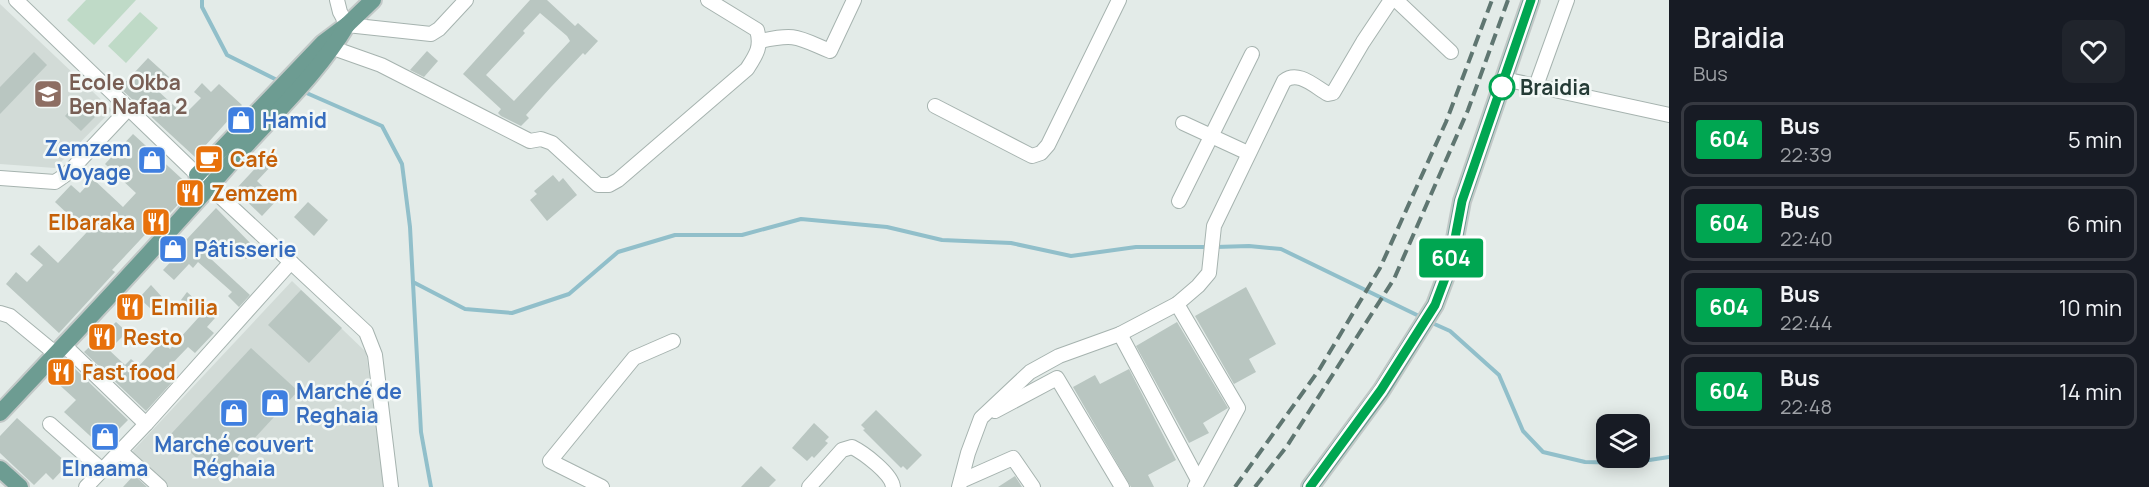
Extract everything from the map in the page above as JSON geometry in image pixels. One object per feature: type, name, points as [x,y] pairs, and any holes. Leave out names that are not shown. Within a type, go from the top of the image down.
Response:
[{"type":"main road","points":[[0,413],[60,350],[203,181],[310,65],[328,39],[347,25],[373,0]]},
{"type":"main road","points":[[1310,487],[1374,400],[1435,305],[1450,265],[1462,201],[1531,0]]},
{"type":"main road","points":[[310,65],[333,48],[347,25]]},
{"type":"main road","points":[[0,469],[20,487]]},
{"type":"street","points":[[16,0],[203,181],[361,325],[371,339],[375,355],[391,487]]},
{"type":"street","points":[[337,0],[347,25],[431,34],[439,29],[466,0]]},
{"type":"street","points":[[333,48],[381,65],[530,141],[541,139],[552,143],[598,185],[609,185],[618,180],[747,69],[756,56],[760,41],[757,30],[708,0]]},
{"type":"street","points":[[760,41],[785,35],[798,37],[830,51],[854,0]]},
{"type":"street","points":[[935,106],[1032,156],[1041,153],[1048,145],[1119,0]]},
{"type":"street","points":[[960,484],[981,418],[1030,372],[1059,356],[1120,334],[1177,304],[1198,286],[1209,273],[1214,226],[1284,81],[1290,76],[1297,76],[1328,94],[1334,93],[1363,42],[1391,0]]},
{"type":"street","points":[[1396,0],[1451,52]]},
{"type":"street","points":[[1536,86],[1567,0]]},
{"type":"street","points":[[1179,201],[1252,54]]},
{"type":"street","points":[[1504,80],[1669,115]]},
{"type":"street","points":[[0,178],[55,182],[68,173],[129,108]]},
{"type":"street","points":[[1183,123],[1248,153]]},
{"type":"street","points":[[86,487],[146,424],[291,262]]},
{"type":"street","points":[[1177,304],[1238,408],[1196,484]]},
{"type":"street","points":[[0,313],[10,316],[60,350],[146,424]]},
{"type":"street","points":[[1120,334],[1196,484]]},
{"type":"street","points":[[602,487],[550,461],[634,358],[673,341]]},
{"type":"street","points":[[981,418],[1057,378],[1122,487]]},
{"type":"street","points":[[50,424],[102,470]]},
{"type":"street","points":[[809,487],[842,450],[852,447],[861,451],[886,474],[893,483],[893,487]]},
{"type":"street","points":[[120,451],[160,487]]},
{"type":"street","points":[[960,484],[1014,458],[1034,487]]},
{"type":"shaded area","name":"Ecole Okba Ben Nafaa 2","points":[[0,4],[112,110],[55,168],[0,164]]},
{"type":"shaded area","name":"Marché de Reghaia","points":[[292,281],[366,352],[385,487],[168,487],[130,454]]},
{"type":"green space","points":[[86,0],[136,0],[94,45],[67,20]]},
{"type":"green space","points":[[140,12],[158,28],[126,63],[108,46]]},
{"type":"building","points":[[530,0],[547,0],[575,26],[578,23],[598,41],[585,55],[583,53],[551,87],[526,115],[529,118],[521,126],[501,116],[498,113],[501,109],[463,74]],"holes":[[[540,13],[570,41],[514,101],[486,75],[525,33],[523,31]]]},
{"type":"building","points":[[427,51],[438,61],[424,77],[410,70]]},
{"type":"building","points":[[34,52],[47,65],[0,114],[0,87]]},
{"type":"building","points":[[148,58],[169,77],[157,90],[184,115],[201,98],[194,92],[202,83],[211,92],[219,84],[242,105],[195,157],[120,88]]},
{"type":"building","points":[[78,101],[95,117],[81,131],[65,116]]},
{"type":"building","points":[[133,134],[193,189],[170,213],[168,210],[112,270],[115,272],[59,333],[6,284],[16,272],[27,282],[43,265],[30,254],[39,245],[58,263],[87,232],[55,202],[71,185],[80,193],[93,179],[123,207],[136,193],[105,164]]},
{"type":"building","points":[[265,158],[272,165],[257,181],[277,200],[262,216],[235,190]]},
{"type":"building","points":[[553,175],[559,182],[563,178],[577,195],[547,221],[530,200],[537,194],[534,191]]},
{"type":"building","points":[[308,202],[328,220],[314,236],[294,217]]},
{"type":"building","points":[[216,208],[256,249],[246,259],[227,241],[211,259],[250,295],[239,307],[228,296],[232,292],[198,262],[193,268],[189,264],[174,280],[163,270],[178,254],[172,248],[184,236],[187,239]]},
{"type":"building","points":[[151,285],[162,297],[151,309],[139,298]]},
{"type":"building","points":[[1246,287],[1276,344],[1249,359],[1256,372],[1234,384],[1195,316]]},
{"type":"building","points":[[301,290],[342,328],[309,363],[268,325]]},
{"type":"building","points":[[187,292],[215,318],[207,327],[214,333],[195,353],[188,347],[165,371],[174,380],[146,411],[84,352],[116,322],[127,332],[109,350],[125,365],[131,359],[139,366],[162,341],[170,349],[199,317],[181,300]]},
{"type":"building","points":[[1177,322],[1228,408],[1203,423],[1209,433],[1189,443],[1136,346]]},
{"type":"building","name":"Marché couvert Réghaia","points":[[251,348],[298,391],[218,478],[171,434]]},
{"type":"building","points":[[69,363],[128,420],[118,430],[116,428],[100,445],[64,412],[76,400],[54,380]]},
{"type":"building","points":[[1129,369],[1176,460],[1148,475],[1154,487],[1131,487],[1073,387],[1095,375],[1100,384]]},
{"type":"building","points":[[876,410],[922,455],[907,470],[903,466],[901,468],[863,430],[865,429],[861,425]]},
{"type":"building","points":[[17,418],[68,464],[53,480],[46,473],[34,485],[0,453],[0,436]]},
{"type":"building","points":[[814,423],[829,437],[825,441],[828,443],[814,458],[812,456],[807,461],[792,448]]},
{"type":"building","points":[[761,466],[776,480],[769,487],[741,487]]},
{"type":"building","points":[[134,475],[147,487],[123,487]]},
{"type":"building","points":[[1015,476],[1022,487],[998,487]]},
{"type":"waterway","points":[[202,0],[202,7],[227,55],[279,81]]},
{"type":"waterway","points":[[302,91],[382,126],[402,164],[410,227],[421,432],[431,487]]},
{"type":"waterway","points":[[413,282],[465,309],[512,313],[569,294],[618,252],[675,235],[742,235],[801,219],[887,227],[942,240],[1011,243],[1071,256],[1136,247],[1208,247]]},
{"type":"waterway","points":[[1216,247],[1249,246],[1281,249],[1421,317]]},
{"type":"waterway","points":[[1430,322],[1450,331],[1499,375],[1523,431],[1543,452],[1585,462],[1630,463],[1669,457]]},
{"type":"railway","points":[[1235,487],[1319,370],[1380,268],[1446,122],[1492,0]]},
{"type":"railway","points":[[1255,487],[1287,446],[1394,279],[1468,110],[1508,0]]},
{"type":"bus line","name":"604","points":[[1310,487],[1335,456],[1381,390],[1435,305],[1450,265],[1462,201],[1531,0]]},
{"type":"place","name":"Braidia","points":[[1502,87]]},
{"type":"place","name":"Ecole Okba Ben Nafaa 2","points":[[48,94]]},
{"type":"place","name":"Hamid","points":[[241,120]]},
{"type":"place","name":"Café","points":[[209,159]]},
{"type":"place","name":"Zemzem Voyage","points":[[152,160]]},
{"type":"place","name":"Zemzem","points":[[190,193]]},
{"type":"place","name":"Elbaraka","points":[[156,222]]},
{"type":"place","name":"Pâtisserie","points":[[173,249]]},
{"type":"place","name":"Elmilia","points":[[130,307]]},
{"type":"place","name":"Resto","points":[[102,337]]},
{"type":"place","name":"Fast food","points":[[61,372]]},
{"type":"place","name":"Marché de Reghaia","points":[[275,403]]},
{"type":"place","name":"Marché couvert Réghaia","points":[[234,413]]},
{"type":"place","name":"Elnaama","points":[[105,437]]}]
